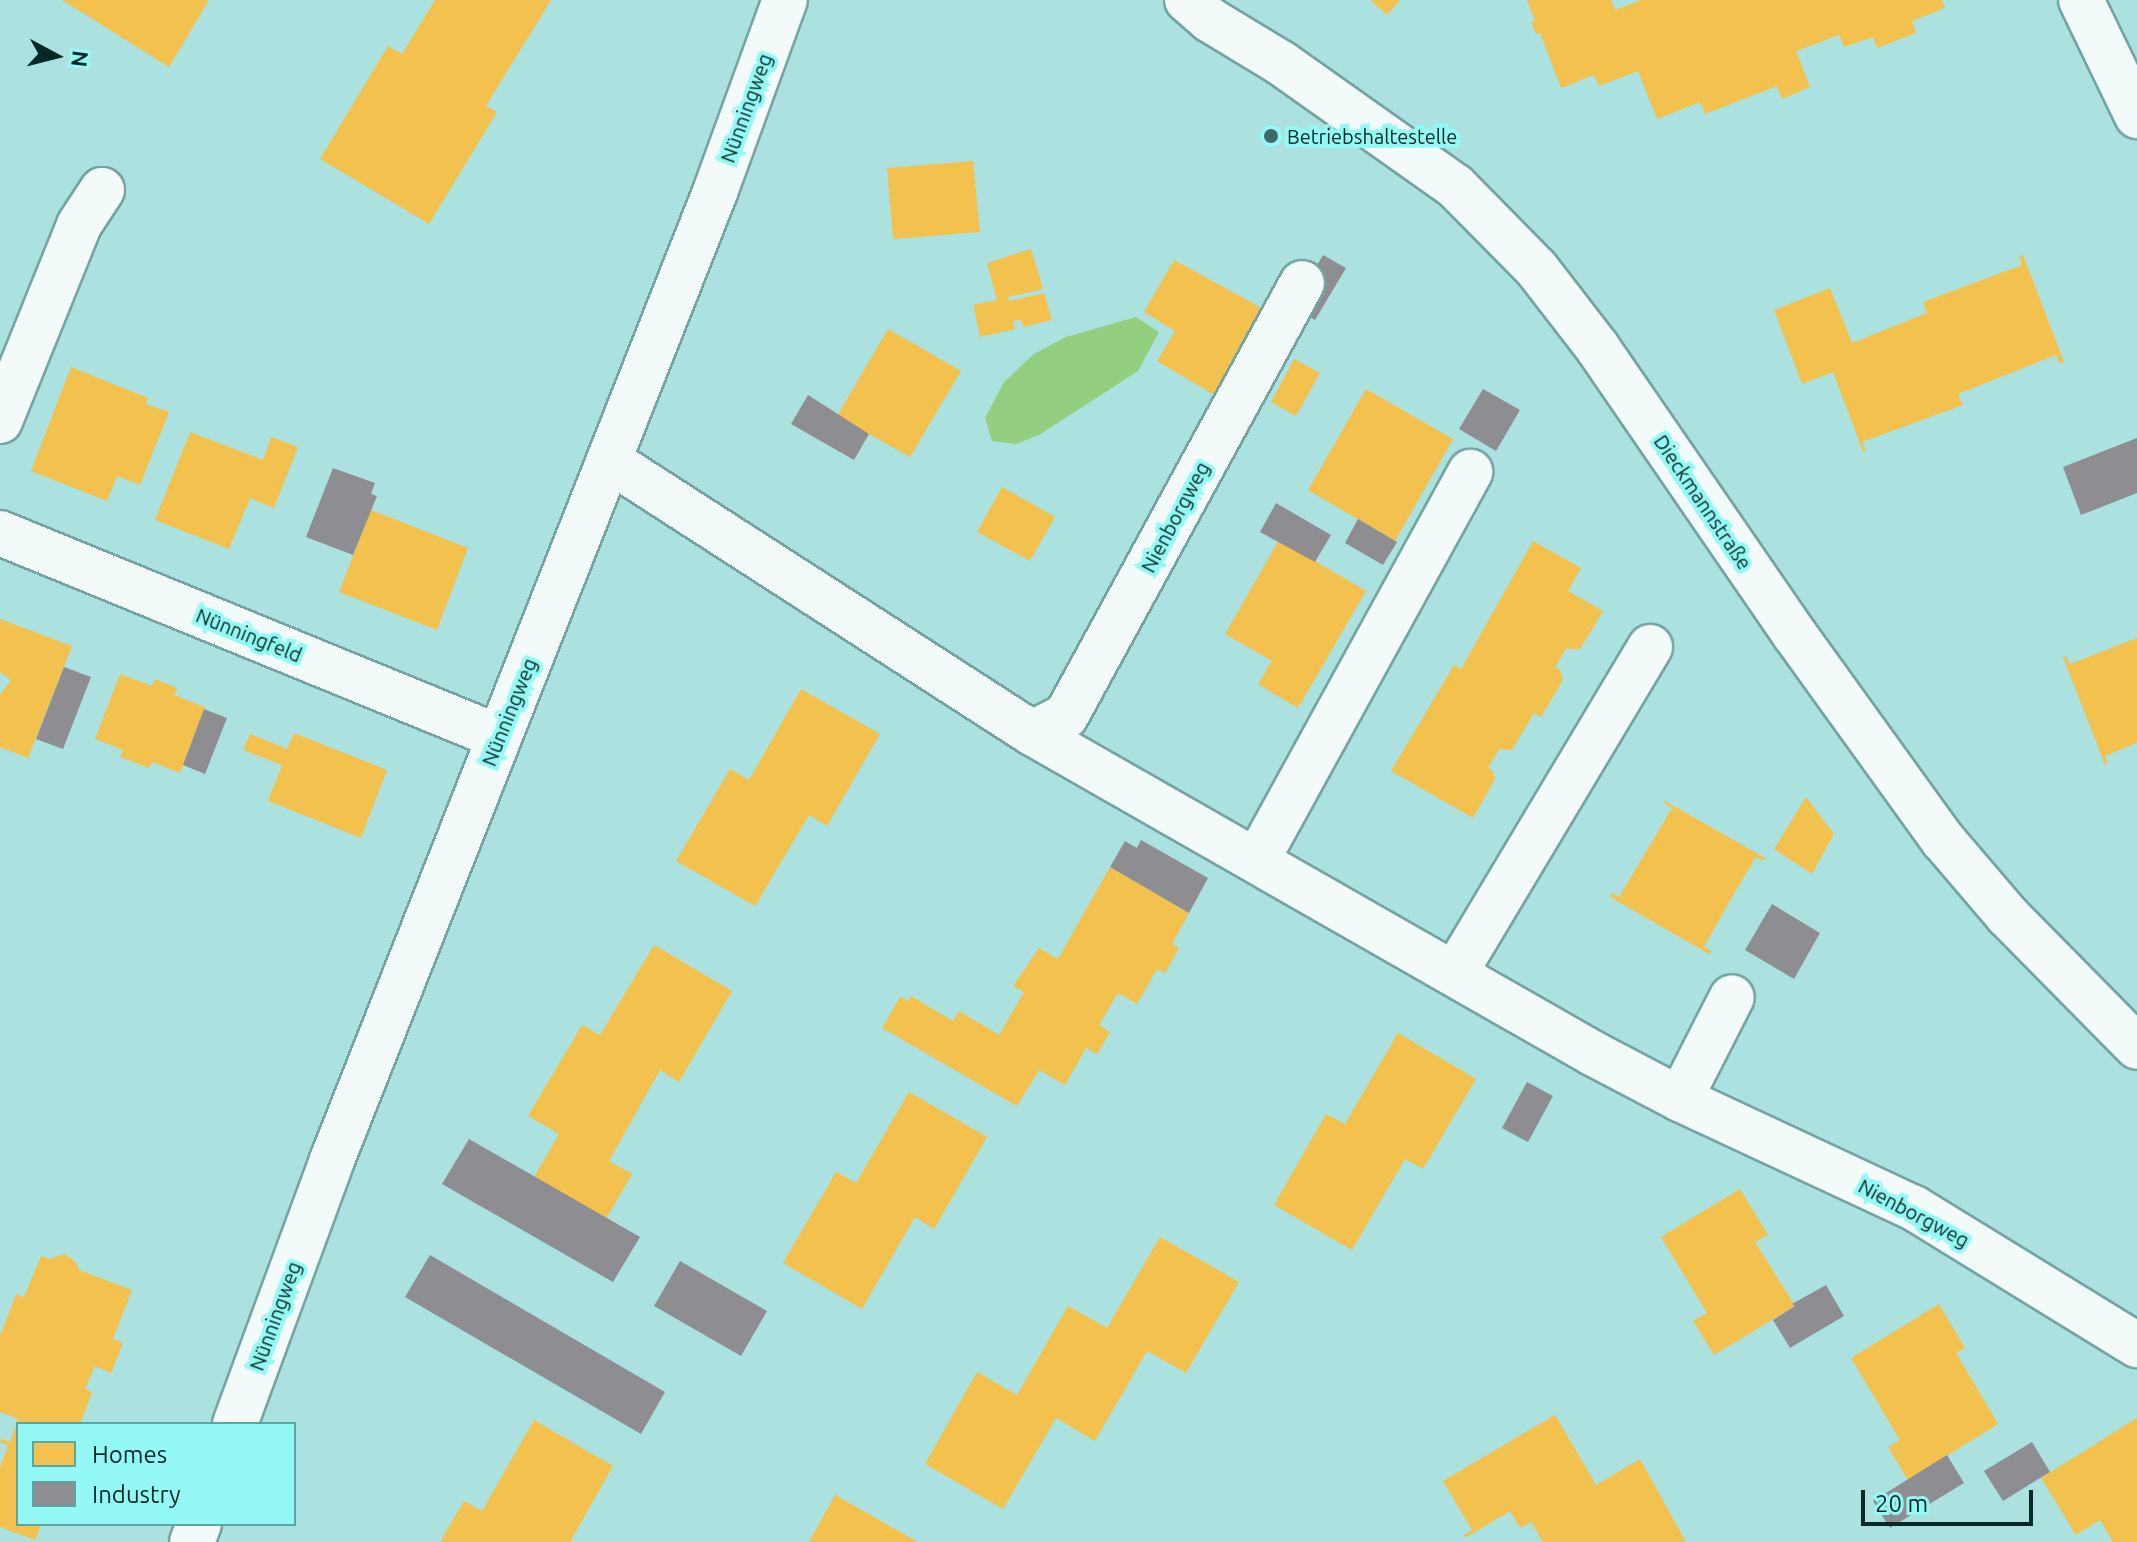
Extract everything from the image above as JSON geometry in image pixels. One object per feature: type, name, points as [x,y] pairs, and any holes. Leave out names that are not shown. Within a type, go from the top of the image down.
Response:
[{"type":"street","name":"Nünningweg","points":[[236,1422],[332,1160],[610,461],[715,192],[785,0]]},
{"type":"street","name":"Dieckmannstraße","points":[[1154,0],[1199,10],[1281,63],[1455,186],[1536,268],[1597,347],[1795,635],[1943,840],[2007,915],[2137,1047]]},
{"type":"street","points":[[2081,0],[2137,116]]},
{"type":"street","points":[[0,421],[79,225],[102,190]]},
{"type":"street","name":"Nienborgweg","points":[[1032,733],[1066,716],[1302,283]]},
{"type":"street","name":"Nienborgweg","points":[[610,461],[1032,733],[1680,1099],[1914,1208],[2137,1345]]},
{"type":"street","points":[[1257,860],[1470,472]]},
{"type":"street","name":"Nünningfeld","points":[[0,533],[499,737]]},
{"type":"street","points":[[1455,973],[1650,647]]},
{"type":"street","points":[[1680,1099],[1732,997]]},
{"type":"shaded area","points":[[1136,317],[1159,332],[1138,371],[1039,435],[1016,444],[992,441],[985,418],[1004,382],[1034,354],[1066,337]]},
{"type":"building: Homes","points":[[62,0],[209,0],[169,67]]},
{"type":"building: Homes","points":[[435,0],[551,0],[486,106],[497,112],[429,224],[320,159],[388,46],[402,54]]},
{"type":"building: Homes","points":[[1370,0],[1400,0],[1387,15]]},
{"type":"building: Homes","points":[[1527,0],[1611,0],[1615,10],[1641,0],[1942,0],[1945,8],[1912,21],[1916,33],[1877,48],[1873,37],[1844,47],[1839,35],[1796,51],[1810,87],[1782,99],[1777,86],[1705,114],[1700,102],[1657,119],[1638,71],[1599,86],[1594,75],[1561,88],[1540,33],[1536,34],[1531,22],[1535,21]]},
{"type":"building: Homes","points":[[973,161],[980,232],[893,239],[887,168]]},
{"type":"building: Homes","points":[[1031,249],[1043,289],[1008,297],[1009,301],[1044,293],[1052,320],[1023,327],[1021,320],[1013,321],[1015,329],[980,337],[973,305],[997,300],[987,263]]},
{"type":"building: Homes","points":[[2023,255],[2064,362],[2060,364],[2056,355],[1958,394],[1963,405],[1862,442],[1866,451],[1863,452],[1833,372],[1802,384],[1774,310],[1830,288],[1852,343],[1927,313],[1923,302],[2022,265],[2019,256]]},
{"type":"building: Homes","points":[[1174,260],[1278,317],[1228,403],[1157,361],[1175,331],[1144,312]]},
{"type":"building: Homes","points":[[888,329],[961,371],[910,457],[837,416]]},
{"type":"building: Homes","points":[[1294,359],[1320,373],[1296,416],[1271,402]]},
{"type":"building: Homes","points":[[71,367],[148,398],[146,404],[169,412],[140,485],[117,476],[107,501],[31,471]]},
{"type":"building: Homes","points":[[1366,389],[1453,439],[1395,541],[1308,490]]},
{"type":"building: Homes","points":[[190,432],[263,460],[271,437],[298,447],[274,508],[250,498],[229,549],[155,520]]},
{"type":"building: Homes","points":[[1002,487],[1055,517],[1030,561],[977,532]]},
{"type":"building: Homes","points":[[371,510],[468,548],[437,630],[339,592]]},
{"type":"building: Homes","points":[[1279,540],[1366,591],[1298,708],[1258,684],[1272,661],[1225,634]]},
{"type":"building: Homes","points":[[1533,541],[1581,568],[1568,591],[1603,611],[1580,649],[1566,649],[1555,667],[1560,670],[1563,680],[1541,717],[1534,713],[1512,750],[1499,749],[1488,768],[1493,771],[1495,779],[1473,818],[1391,771],[1454,665],[1461,669]]},
{"type":"building: Homes","points":[[0,619],[72,646],[28,758],[0,747],[0,695],[11,680],[0,672]]},
{"type":"building: Homes","points":[[2137,638],[2137,743],[2105,756],[2108,763],[2105,765],[2063,657],[2066,656],[2070,664]]},
{"type":"building: Homes","points":[[120,674],[152,686],[155,679],[177,688],[174,695],[205,707],[180,773],[152,762],[149,768],[120,757],[123,750],[95,739]]},
{"type":"building: Homes","points":[[801,689],[880,734],[827,826],[809,815],[755,906],[676,861],[730,769],[749,780]]},
{"type":"building: Homes","points":[[294,733],[387,770],[361,838],[268,801],[282,765],[243,750],[250,734],[287,749]]},
{"type":"building: Homes","points":[[1806,797],[1834,834],[1812,874],[1774,849]]},
{"type":"building: Homes","points":[[1665,801],[1765,858],[1763,861],[1756,857],[1729,902],[1704,947],[1712,951],[1709,954],[1610,897],[1612,893],[1619,897],[1672,808]]},
{"type":"building: Homes","points":[[1110,867],[1189,913],[1172,944],[1179,948],[1165,973],[1157,969],[1137,1004],[1118,993],[1099,1025],[1110,1032],[1097,1054],[1086,1048],[1065,1085],[1039,1070],[1017,1106],[882,1028],[900,997],[909,1001],[911,996],[953,1021],[959,1011],[999,1035],[1024,992],[1013,986],[1039,948],[1058,959]]},
{"type":"building: Homes","points":[[654,945],[732,991],[679,1082],[660,1070],[609,1161],[632,1174],[606,1219],[534,1177],[559,1134],[528,1116],[582,1025],[600,1035]]},
{"type":"building: Homes","points":[[1398,1033],[1476,1079],[1423,1169],[1405,1159],[1352,1250],[1274,1205],[1326,1114],[1345,1124]]},
{"type":"building: Homes","points":[[909,1092],[987,1137],[934,1229],[915,1217],[862,1309],[783,1263],[836,1172],[856,1183]]},
{"type":"building: Homes","points":[[1740,1189],[1768,1235],[1755,1242],[1795,1306],[1714,1355],[1693,1321],[1707,1313],[1661,1237]]},
{"type":"building: Homes","points":[[1160,1237],[1239,1282],[1186,1373],[1147,1351],[1095,1441],[1056,1418],[1003,1509],[925,1464],[977,1372],[1017,1395],[1068,1306],[1107,1328]]},
{"type":"building: Homes","points":[[65,1254],[76,1262],[79,1270],[132,1290],[113,1339],[123,1343],[111,1373],[95,1366],[85,1389],[92,1392],[81,1422],[17,1422],[18,1419],[0,1412],[0,1336],[16,1294],[24,1297],[41,1256],[49,1259]]},
{"type":"building: Homes","points":[[1939,1304],[1965,1348],[1956,1353],[1998,1424],[1908,1480],[1888,1447],[1900,1440],[1851,1358]]},
{"type":"building: Homes","points":[[1555,1415],[1596,1485],[1640,1459],[1686,1542],[1543,1542],[1531,1522],[1520,1528],[1510,1511],[1465,1538],[1464,1535],[1472,1530],[1443,1481]]},
{"type":"building: Homes","points":[[2137,1418],[2137,1542],[2113,1542],[2100,1520],[2076,1535],[2041,1478]]},
{"type":"building: Homes","points":[[534,1420],[613,1466],[570,1542],[440,1542],[464,1501],[482,1511]]},
{"type":"building: Homes","points":[[16,1425],[16,1526],[40,1526],[35,1540],[0,1527],[0,1467],[8,1446],[0,1442],[2,1439],[10,1442]]},
{"type":"building: Homes","points":[[835,1495],[918,1542],[809,1542]]},
{"type":"building: Industry","points":[[1323,255],[1346,268],[1315,320],[1294,307]]},
{"type":"building: Industry","points":[[1483,389],[1520,410],[1496,451],[1459,429]]},
{"type":"building: Industry","points":[[808,395],[869,434],[854,460],[791,424]]},
{"type":"building: Industry","points":[[2137,438],[2137,493],[2081,515],[2063,467]]},
{"type":"building: Industry","points":[[333,468],[375,483],[371,494],[377,496],[353,555],[306,537]]},
{"type":"building: Industry","points":[[1276,503],[1331,535],[1315,562],[1260,532]]},
{"type":"building: Industry","points":[[1358,519],[1397,542],[1383,565],[1345,543]]},
{"type":"building: Industry","points":[[64,667],[91,677],[63,749],[36,739]]},
{"type":"building: Industry","points":[[204,709],[227,718],[205,774],[183,765]]},
{"type":"building: Industry","points":[[1141,840],[1208,878],[1189,913],[1110,867],[1125,841],[1137,848]]},
{"type":"building: Industry","points":[[1772,904],[1820,933],[1794,979],[1745,950]]},
{"type":"building: Industry","points":[[1527,1082],[1553,1096],[1528,1142],[1502,1128]]},
{"type":"building: Industry","points":[[469,1139],[640,1237],[613,1282],[442,1184]]},
{"type":"building: Industry","points":[[430,1255],[665,1392],[641,1434],[405,1297]]},
{"type":"building: Industry","points":[[680,1261],[767,1311],[741,1356],[654,1306]]},
{"type":"building: Industry","points":[[1826,1285],[1844,1316],[1790,1348],[1773,1320],[1795,1306],[1792,1304]]},
{"type":"building: Industry","points":[[2032,1442],[2050,1472],[2003,1501],[1984,1471]]},
{"type":"building: Industry","points":[[1947,1455],[1964,1483],[1890,1528],[1873,1501]]},
{"type":"place","name":"Betriebshaltestelle","points":[[1271,136]]}]
